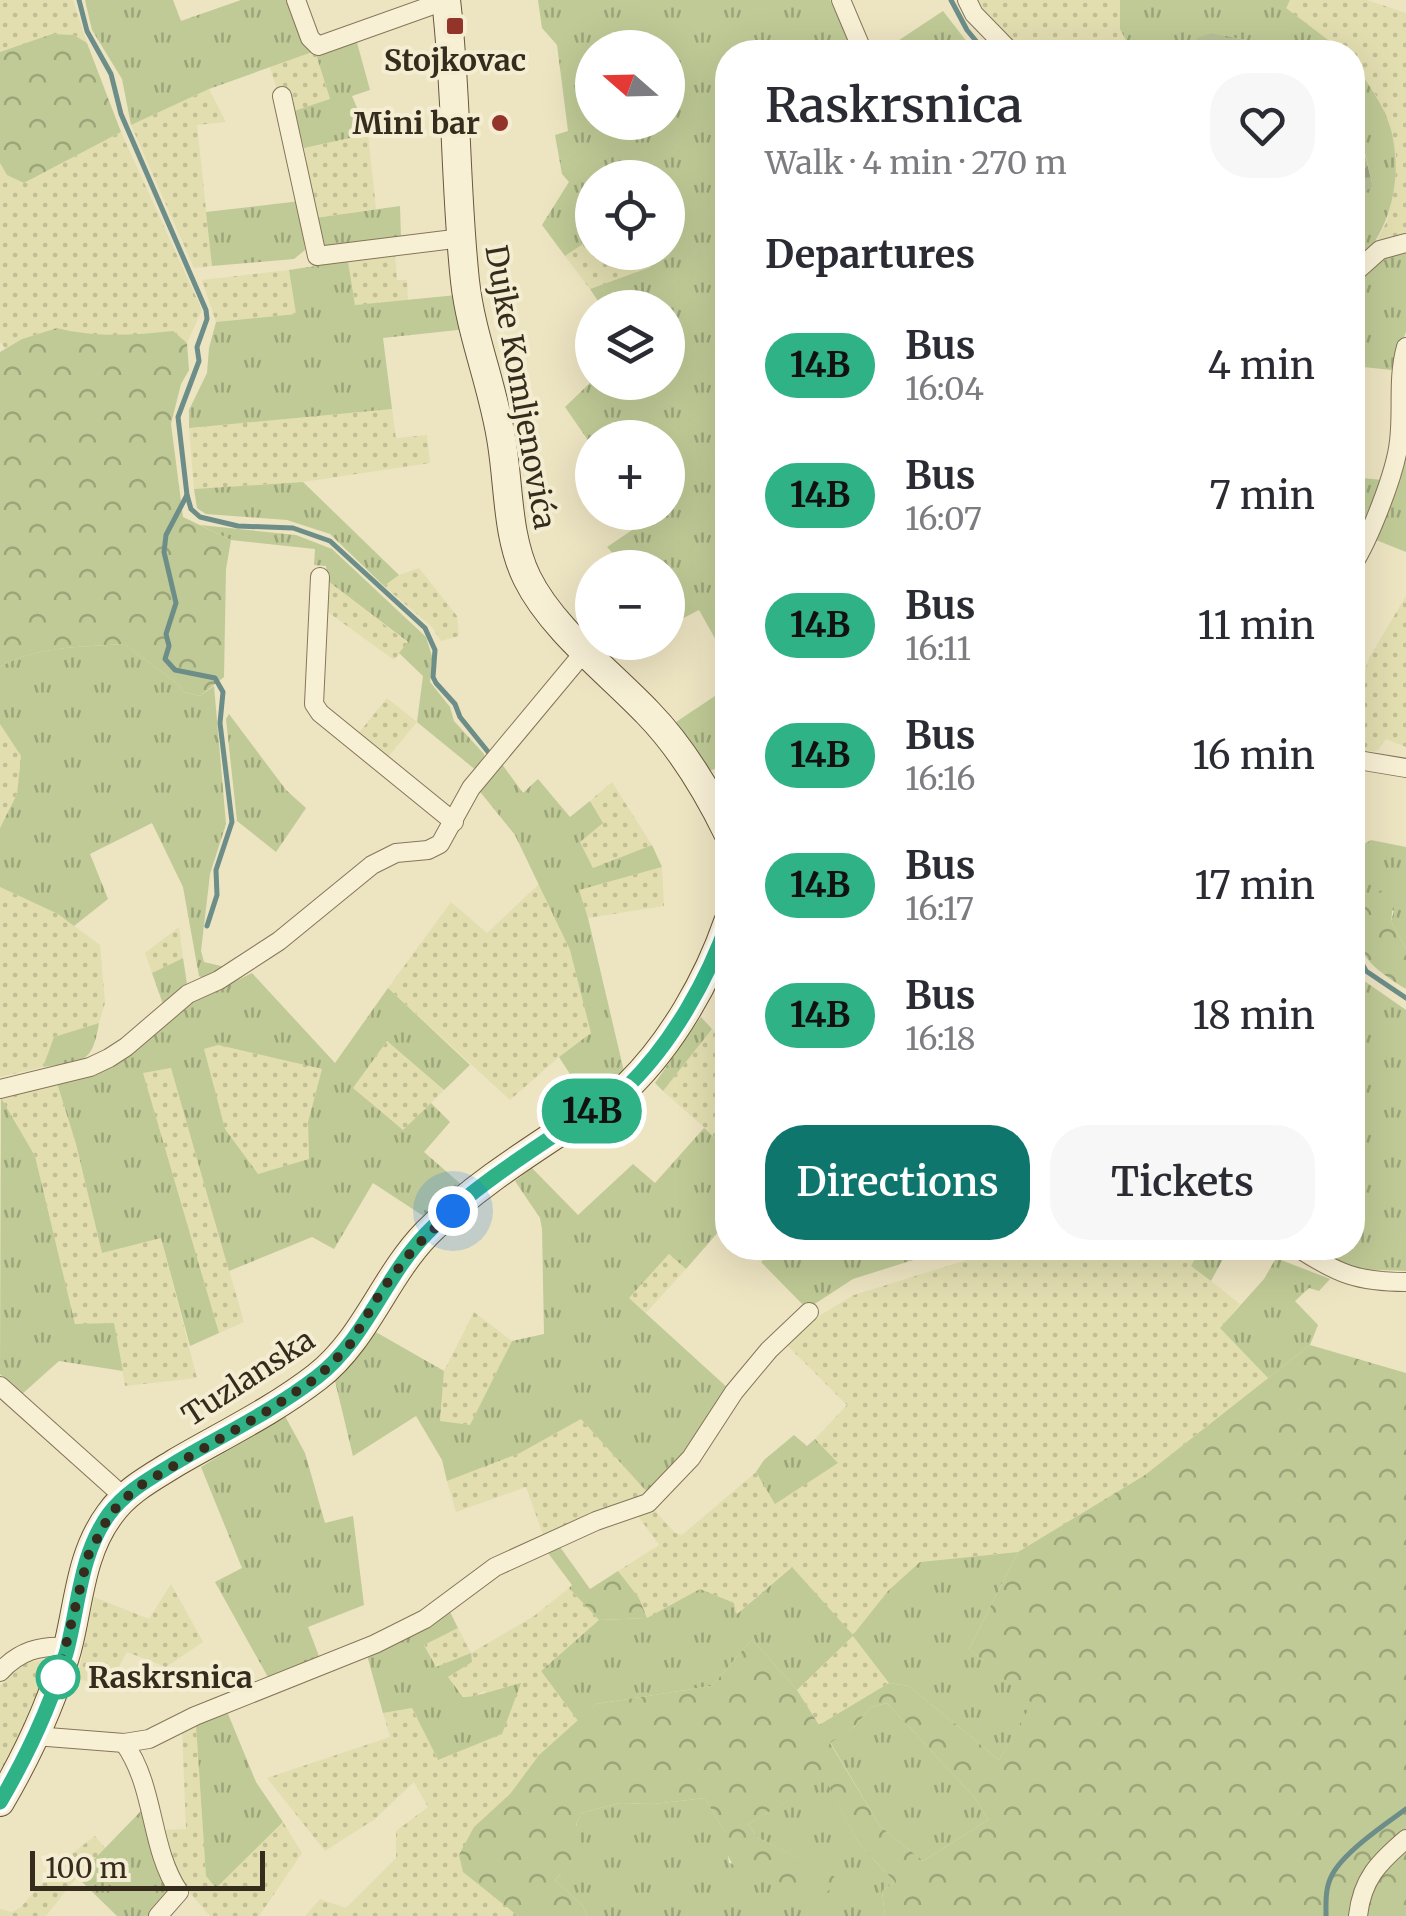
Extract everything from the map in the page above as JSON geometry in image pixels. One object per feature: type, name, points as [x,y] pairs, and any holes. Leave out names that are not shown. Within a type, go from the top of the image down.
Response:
[{"type":"street","points":[[296,0],[310,38],[318,46],[447,0]]},
{"type":"street","name":"Dujke Komljenovića","points":[[447,0],[466,284],[490,381],[516,549],[535,592],[575,640]]},
{"type":"street","points":[[841,0],[858,40]]},
{"type":"street","points":[[967,0],[974,14],[999,40]]},
{"type":"street","points":[[282,96],[317,256],[462,238]]},
{"type":"street","points":[[1365,263],[1380,250],[1406,243]]},
{"type":"street","points":[[1365,534],[1396,458],[1399,382],[1406,347]]},
{"type":"street","points":[[320,578],[314,704],[454,822]]},
{"type":"street","points":[[0,1089],[90,1067],[109,1058],[188,994],[219,980],[279,941],[372,865],[396,852],[428,850],[440,844],[471,788],[578,660]]},
{"type":"street","name":"Dujke Komljenovića","points":[[593,660],[662,728],[693,770],[715,810]]},
{"type":"street","points":[[1365,760],[1406,768]]},
{"type":"street","name":"Tuzlanska","points":[[0,1802],[35,1736],[68,1647],[88,1556],[102,1526],[124,1497],[318,1377],[349,1346],[394,1272],[428,1231],[477,1191],[628,1086],[656,1055],[698,987],[715,950]]},
{"type":"street","points":[[698,987],[715,980]]},
{"type":"street","points":[[1318,1260],[1362,1281],[1406,1282]]},
{"type":"street","points":[[35,1736],[124,1744],[148,1739],[195,1716],[375,1644],[425,1618],[495,1567],[648,1503],[691,1458],[734,1392],[769,1350],[809,1312]]},
{"type":"street","points":[[0,1386],[124,1497]]},
{"type":"street","points":[[0,1672],[18,1655],[33,1649],[68,1647]]},
{"type":"street","points":[[124,1744],[136,1760],[147,1789],[163,1855],[179,1892],[158,1916]]},
{"type":"street","points":[[1358,1916],[1365,1882],[1379,1862],[1406,1839]]},
{"type":"shaded area","points":[[0,0],[73,0],[87,43],[74,35],[52,34],[0,52]]},
{"type":"shaded area","points":[[976,0],[1120,0],[1120,29],[1126,40],[1008,40]]},
{"type":"shaded area","points":[[1290,0],[1367,0],[1406,13],[1406,237],[1378,239],[1387,221],[1395,185],[1396,155],[1390,128],[1365,79],[1365,40],[1328,40],[1285,8]]},
{"type":"shaded area","points":[[315,51],[330,100],[294,111],[287,87],[277,90],[269,65]]},
{"type":"shaded area","points":[[209,89],[226,122],[197,125],[212,266],[194,268],[131,125]]},
{"type":"shaded area","points":[[121,132],[202,310],[187,343],[173,332],[124,336],[81,334],[57,328],[22,339],[6,349],[0,342],[0,163],[7,175],[25,183]]},
{"type":"shaded area","points":[[368,134],[376,209],[315,218],[304,148]]},
{"type":"shaded area","points":[[575,249],[575,269],[565,256]]},
{"type":"shaded area","points":[[395,253],[397,280],[407,280],[408,300],[355,305],[348,261]]},
{"type":"shaded area","points":[[289,270],[296,314],[216,322],[202,280]]},
{"type":"shaded area","points":[[576,270],[644,270],[590,289]]},
{"type":"shaded area","points":[[392,409],[396,438],[427,435],[430,463],[303,482],[194,489],[189,428]]},
{"type":"shaded area","points":[[419,568],[457,616],[459,636],[441,641],[432,627],[384,586]]},
{"type":"shaded area","points":[[328,581],[408,643],[394,660],[325,610]]},
{"type":"shaded area","points":[[1406,596],[1406,747],[1386,739],[1377,751],[1365,752],[1365,670]]},
{"type":"shaded area","points":[[387,698],[417,722],[387,758],[358,734]]},
{"type":"shaded area","points":[[0,724],[21,756],[17,794],[0,828]]},
{"type":"shaded area","points":[[612,782],[652,845],[593,868],[580,842],[602,823],[590,801]]},
{"type":"shaded area","points":[[662,867],[664,906],[588,918],[578,890]]},
{"type":"shaded area","points":[[539,884],[570,950],[592,1033],[510,1100],[388,988],[451,902],[487,933]]},
{"type":"shaded area","points":[[0,887],[58,914],[100,945],[105,1003],[99,1023],[54,1037],[43,1067],[0,1077]]},
{"type":"shaded area","points":[[179,927],[183,958],[152,973],[145,953]]},
{"type":"shaded area","points":[[712,1029],[715,1137],[663,1091]]},
{"type":"shaded area","points":[[387,1041],[444,1090],[403,1131],[353,1088]]},
{"type":"shaded area","points":[[218,1045],[322,1069],[308,1122],[309,1160],[258,1174],[225,1129],[218,1111],[204,1049]]},
{"type":"shaded area","points":[[171,1068],[244,1322],[219,1333],[142,1073]]},
{"type":"shaded area","points":[[57,1083],[102,1253],[161,1238],[197,1378],[125,1386],[114,1323],[75,1325],[35,1156],[1,1098]]},
{"type":"shaded area","points":[[669,1254],[686,1269],[646,1313],[629,1298]]},
{"type":"shaded area","points":[[967,1260],[1195,1260],[1192,1266],[1240,1304],[1221,1328],[1268,1378],[1145,1475],[1018,1552],[919,1562],[854,1635],[889,1683],[819,1725],[797,1690],[853,1636],[791,1567],[735,1616],[665,1609],[647,1618],[639,1598],[618,1571],[659,1545],[636,1513],[654,1510],[675,1533],[682,1535],[756,1472],[775,1503],[837,1462],[815,1439],[847,1405],[785,1343],[854,1295]]},
{"type":"shaded area","points":[[474,1312],[512,1341],[470,1425],[440,1422],[444,1371]]},
{"type":"shaded area","points":[[581,1419],[647,1492],[546,1543],[526,1487],[456,1512],[447,1481],[520,1453]]},
{"type":"shaded area","points":[[171,1584],[203,1642],[166,1667],[127,1652],[108,1686],[77,1679],[94,1597],[149,1619]]},
{"type":"shaded area","points":[[569,1588],[599,1620],[541,1671],[578,1721],[539,1755],[510,1794],[474,1827],[500,1899],[518,1916],[305,1916],[320,1899],[346,1908],[396,1858],[396,1831],[428,1807],[414,1782],[375,1819],[325,1851],[267,1778],[390,1737],[383,1713],[412,1708],[438,1760],[502,1734],[484,1691],[472,1698],[464,1697],[448,1677],[472,1662],[470,1654],[436,1667],[424,1644],[458,1628],[471,1653],[534,1616]]},
{"type":"shaded area","points":[[49,1659],[39,1699],[0,1779],[0,1686],[25,1663]]},
{"type":"shaded area","points":[[196,1725],[206,1876],[216,1887],[283,1822],[302,1853],[259,1916],[210,1916],[189,1892],[174,1866],[162,1830],[186,1829],[182,1728]]},
{"type":"shaded area","points":[[95,1836],[106,1849],[46,1916],[0,1916],[0,1909],[12,1912],[20,1908],[62,1861]]},
{"type":"green space","points":[[85,0],[173,0],[181,21],[241,0],[288,0],[302,40],[356,39],[370,90],[352,96],[368,134],[304,148],[294,111],[330,99],[315,51],[209,89],[131,125],[122,79],[92,30]]},
{"type":"green space","points":[[538,0],[830,0],[848,40],[715,40],[715,638],[699,610],[685,617],[685,550],[607,547],[632,530],[685,530],[685,420],[575,421],[565,407],[575,397],[685,400],[685,290],[590,289],[643,270],[685,270],[685,160],[575,160],[575,249],[565,256],[542,225],[569,182],[562,174],[555,135],[568,131],[557,45],[542,28]]},
{"type":"green space","points":[[1120,0],[1290,0],[1286,8],[1328,40],[1245,40],[1213,33],[1202,40],[1126,40],[1120,29]]},
{"type":"green space","points":[[943,11],[966,40],[899,40]]},
{"type":"green space","points":[[1213,33],[1245,40],[1196,40]]},
{"type":"green space","points":[[52,34],[74,35],[87,43],[121,132],[24,183],[7,175],[0,163],[0,52]]},
{"type":"green space","points":[[1365,79],[1388,120],[1396,167],[1391,205],[1365,255],[1365,190],[1373,187],[1365,153]]},
{"type":"green space","points":[[1365,155],[1373,187],[1365,190]]},
{"type":"green space","points":[[300,201],[305,250],[294,259],[212,266],[206,212]]},
{"type":"green space","points":[[400,206],[401,239],[323,249],[315,218]]},
{"type":"green space","points":[[1406,252],[1406,332],[1392,370],[1365,367],[1365,274],[1388,254]]},
{"type":"green space","points":[[348,261],[355,305],[457,295],[467,329],[383,338],[392,409],[189,428],[189,410],[207,373],[216,322],[296,314],[289,270]]},
{"type":"green space","points":[[57,328],[100,334],[173,331],[187,343],[189,370],[181,384],[171,424],[183,517],[231,540],[226,569],[224,677],[200,696],[183,692],[178,684],[124,644],[44,651],[0,667],[0,352],[22,339]]},
{"type":"green space","points":[[1406,458],[1406,552],[1371,538]]},
{"type":"green space","points":[[1365,478],[1382,480],[1365,519]]},
{"type":"green space","points":[[303,482],[399,575],[384,586],[330,534],[287,520],[206,514],[197,508],[194,489]]},
{"type":"green space","points":[[200,525],[296,535],[332,549],[426,637],[432,656],[430,682],[450,707],[454,721],[484,754],[485,761],[477,771],[417,722],[423,676],[399,653],[408,642],[328,581],[326,566],[314,565],[315,549],[231,540]]},
{"type":"green space","points":[[124,644],[178,684],[183,692],[200,696],[214,686],[226,824],[210,874],[201,951],[204,962],[225,967],[202,978],[183,887],[152,823],[90,854],[108,899],[74,926],[58,914],[0,887],[0,828],[17,794],[21,756],[0,724],[0,667],[44,651]]},
{"type":"green space","points":[[715,696],[715,769],[707,772],[673,724]]},
{"type":"green space","points":[[229,714],[286,790],[306,808],[276,852],[237,821],[226,719]]},
{"type":"green space","points":[[499,760],[523,793],[538,779],[570,817],[590,801],[603,823],[580,842],[593,868],[652,845],[662,867],[579,890],[626,1080],[590,1105],[559,1057],[591,1033],[570,950],[515,835],[477,788]]},
{"type":"green space","points":[[1371,840],[1406,847],[1406,949],[1391,921],[1394,911],[1365,893],[1365,843]]},
{"type":"green space","points":[[1384,890],[1394,899],[1391,921],[1406,949],[1406,989],[1365,955],[1365,894]]},
{"type":"green space","points":[[183,958],[187,984],[163,1004],[152,973]]},
{"type":"green space","points":[[252,973],[335,1063],[388,988],[470,1065],[444,1090],[387,1041],[353,1088],[403,1130],[431,1103],[450,1122],[424,1152],[463,1186],[428,1219],[373,1183],[334,1249],[312,1237],[229,1271],[171,1068],[143,1073],[219,1333],[190,1346],[161,1238],[102,1253],[57,1083],[100,1073],[135,1051],[187,1005]],"holes":[[[218,1045],[322,1069],[308,1122],[309,1159],[258,1174],[225,1129],[204,1049]]]},
{"type":"green space","points":[[1365,981],[1406,1010],[1406,1271],[1353,1269],[1337,1260],[1365,1260]]},
{"type":"green space","points":[[701,1017],[712,1029],[663,1091],[655,1083]]},
{"type":"green space","points":[[99,1023],[93,1047],[83,1059],[43,1067],[54,1037]]},
{"type":"green space","points":[[1,1098],[35,1156],[75,1324],[114,1323],[123,1371],[59,1361],[21,1395],[0,1374]]},
{"type":"green space","points":[[704,1128],[715,1138],[715,1236],[686,1269],[669,1254],[629,1298],[730,1390],[683,1457],[647,1492],[581,1419],[520,1453],[447,1481],[442,1460],[416,1416],[353,1456],[335,1381],[374,1331],[444,1371],[440,1421],[470,1425],[512,1341],[544,1334],[540,1218],[515,1181],[532,1168],[578,1215],[633,1164],[655,1183]]},
{"type":"green space","points":[[913,1260],[853,1279],[807,1309],[761,1262]]},
{"type":"green space","points":[[1194,1260],[1222,1260],[1211,1281],[1191,1266]]},
{"type":"green space","points":[[1275,1260],[1281,1260],[1330,1279],[1319,1291],[1309,1288],[1295,1301],[1318,1325],[1310,1345],[1268,1378],[1220,1328],[1264,1279]]},
{"type":"green space","points":[[1310,1345],[1406,1373],[1406,1916],[885,1916],[882,1891],[895,1882],[859,1844],[825,1779],[748,1824],[757,1837],[835,1877],[833,1887],[823,1895],[735,1869],[725,1850],[725,1833],[705,1798],[620,1803],[581,1813],[576,1825],[582,1851],[555,1880],[583,1906],[587,1916],[518,1916],[463,1872],[459,1855],[474,1827],[510,1794],[539,1755],[596,1704],[712,1686],[752,1639],[797,1690],[819,1725],[889,1683],[909,1686],[999,1760],[1032,1703],[969,1649],[1018,1552],[1145,1475]],"holes":[[[887,1703],[976,1799],[988,1820],[923,1861],[880,1826],[830,1743],[854,1727],[871,1707]]]},
{"type":"green space","points":[[285,1416],[305,1453],[325,1523],[353,1516],[364,1605],[308,1627],[320,1659],[269,1679],[215,1582],[242,1568],[201,1467]]},
{"type":"green space","points":[[794,1435],[807,1446],[815,1439],[838,1463],[775,1504],[756,1472],[764,1460]]},
{"type":"green space","points":[[560,1547],[590,1589],[618,1571],[639,1598],[647,1618],[599,1620],[569,1588],[572,1585],[548,1553]]},
{"type":"green space","points":[[1018,1552],[969,1649],[1033,1703],[999,1760],[909,1686],[889,1683],[853,1636],[797,1690],[752,1639],[712,1686],[596,1704],[578,1721],[541,1671],[599,1620],[647,1618],[700,1589],[734,1603],[736,1615],[792,1567],[853,1635],[888,1591],[920,1562]]},
{"type":"green space","points":[[448,1608],[458,1628],[424,1645],[436,1667],[471,1653],[472,1662],[448,1677],[463,1697],[521,1683],[502,1734],[438,1760],[412,1708],[383,1713],[367,1655]]},
{"type":"green space","points":[[887,1703],[976,1799],[988,1820],[923,1861],[880,1826],[830,1742],[854,1727],[871,1707]]},
{"type":"green space","points":[[226,1709],[256,1782],[283,1822],[216,1888],[206,1876],[196,1725]]},
{"type":"green space","points":[[825,1778],[859,1844],[895,1882],[882,1891],[885,1916],[587,1916],[583,1906],[555,1880],[566,1865],[581,1813],[620,1803],[705,1798],[725,1833],[729,1863],[834,1877],[757,1837],[748,1824]]},
{"type":"green space","points":[[143,1809],[169,1894],[150,1916],[117,1916],[77,1877]]},
{"type":"waterway","points":[[79,0],[87,31],[111,74],[121,114],[206,310],[207,319],[197,347],[199,361],[178,417],[187,495],[166,535],[164,552],[176,603],[166,634],[169,646],[165,659],[175,670],[215,678],[223,692],[220,723],[232,822],[216,870],[217,895],[207,926]]},
{"type":"waterway","points":[[951,0],[975,40]]},
{"type":"waterway","points":[[187,495],[191,509],[200,517],[238,526],[293,528],[330,541],[425,628],[435,650],[436,683],[489,753]]},
{"type":"waterway","points":[[1365,969],[1406,998]]},
{"type":"waterway","points":[[1326,1916],[1328,1885],[1338,1866],[1365,1839],[1406,1809]]},
{"type":"bus line","name":"14B","points":[[0,1802],[51,1698],[68,1647],[79,1587],[94,1540],[124,1497],[318,1377],[349,1346],[394,1272],[428,1231],[477,1191],[628,1086],[644,1070],[698,987],[715,953]]},
{"type":"place","name":"Stojkovac","points":[[455,26]]},
{"type":"place","name":"Mini bar","points":[[500,123]]},
{"type":"place","name":"Raskrsnica","points":[[58,1677]]},
{"type":"route","points":[[58,1677],[88,1556],[94,1540],[124,1497],[318,1377],[349,1346],[394,1272],[428,1231],[453,1211]]}]
